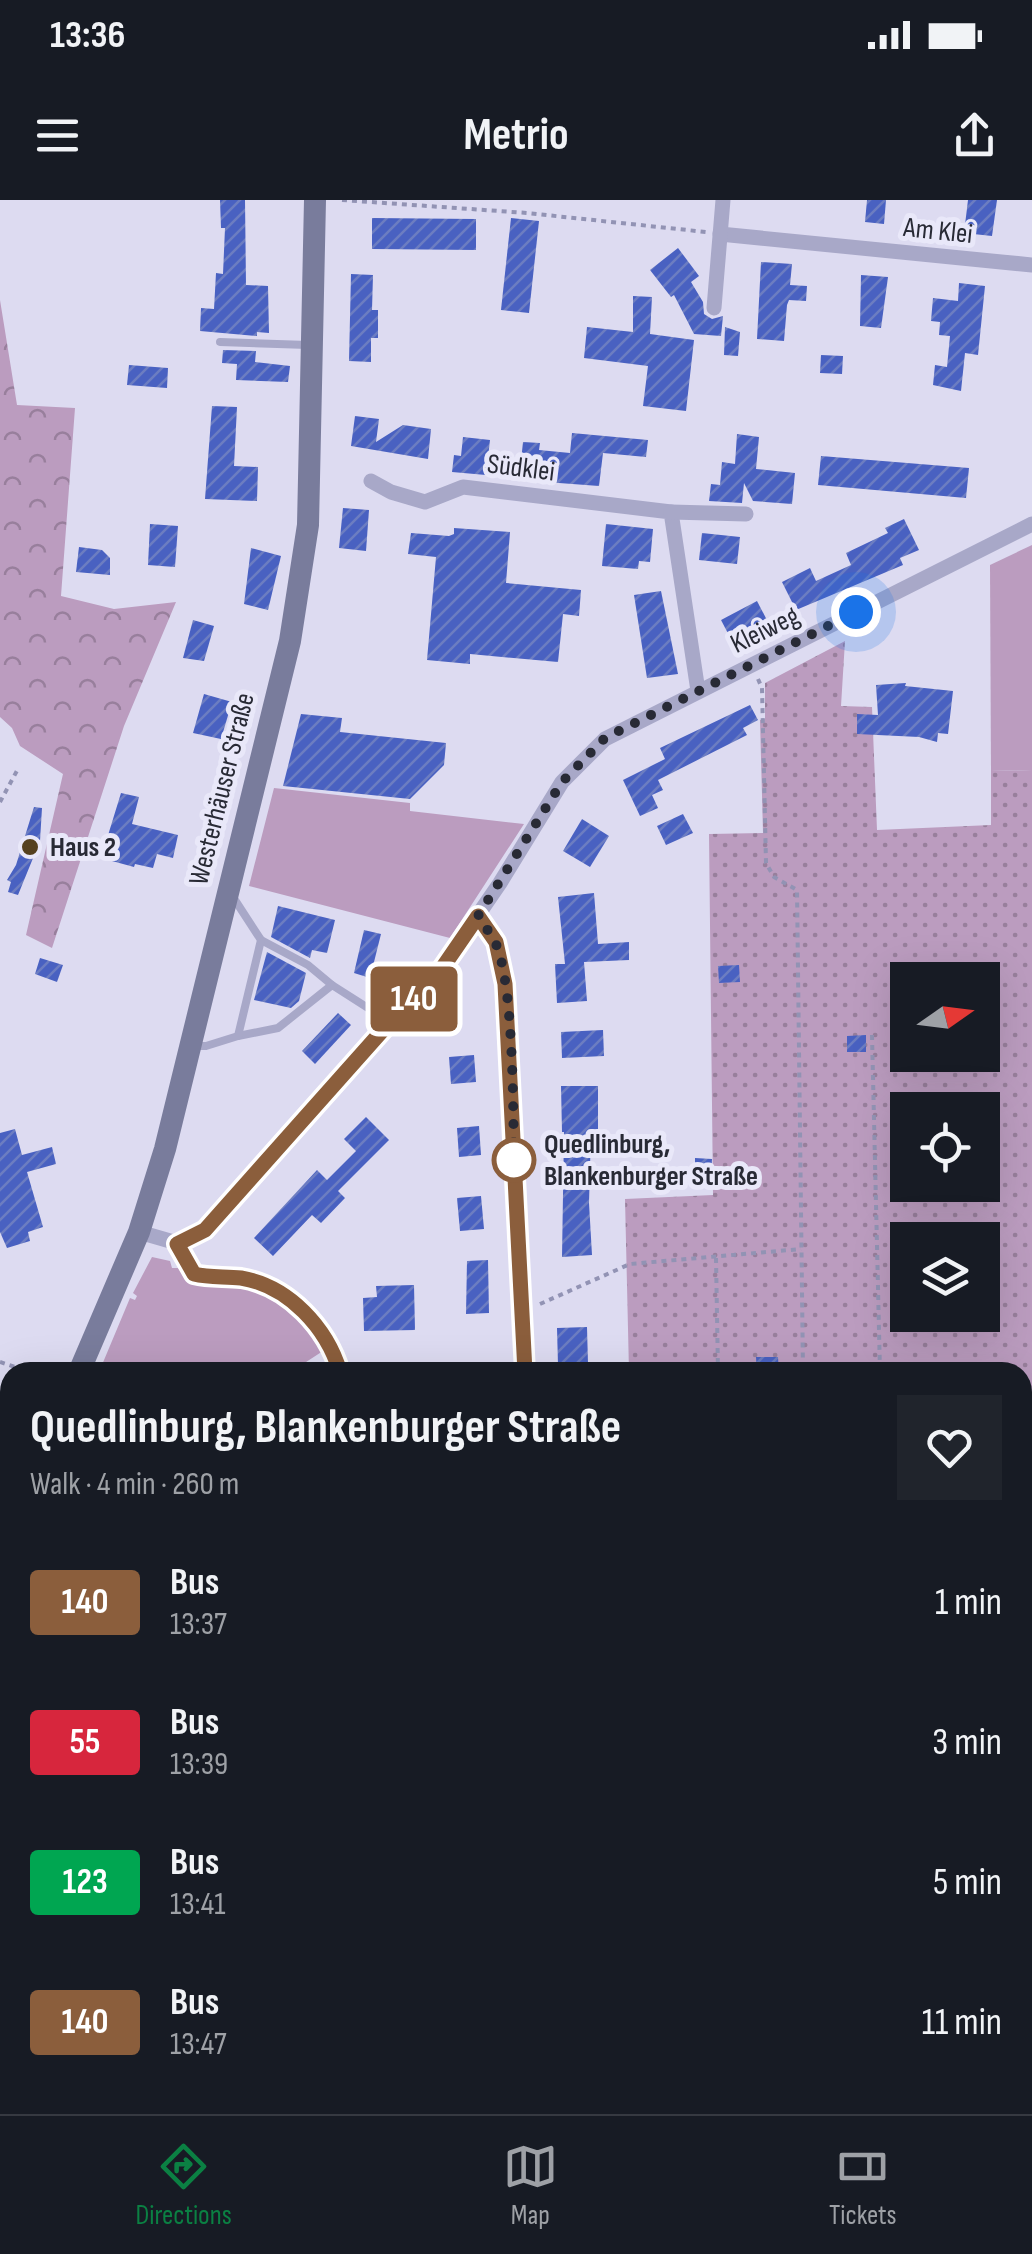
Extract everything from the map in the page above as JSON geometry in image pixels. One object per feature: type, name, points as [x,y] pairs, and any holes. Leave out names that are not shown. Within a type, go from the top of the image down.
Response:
[{"type":"main road","name":"Westerhäuser Straße","points":[[82,1362],[139,1232],[165,1149],[286,660],[308,525],[315,200]]},
{"type":"street","points":[[714,308],[724,200]]},
{"type":"street","name":"Am Klei","points":[[720,234],[1032,266]]},
{"type":"street","name":"Südklei","points":[[371,481],[425,502],[463,486],[671,512],[746,514]]},
{"type":"street","points":[[671,512],[698,691]]},
{"type":"street","name":"Kleiweg","points":[[177,1244],[205,1230],[390,1022],[434,980],[562,782],[605,738],[1032,524]]},
{"type":"street","points":[[478,916],[496,942],[505,984],[524,1362]]},
{"type":"street","points":[[139,1232],[177,1244],[194,1274],[242,1278],[278,1292],[305,1312],[323,1334],[336,1362]]},
{"type":"lane","points":[[220,342],[312,346]]},
{"type":"lane","points":[[228,889],[261,940],[308,965],[390,1022]]},
{"type":"lane","points":[[238,1036],[261,940]]},
{"type":"lane","points":[[190,1046],[206,1046],[278,1028],[332,985]]},
{"type":"path","points":[[342,200],[527,212],[720,234]]},
{"type":"path","points":[[751,664],[762,688],[766,863],[774,877],[797,890],[803,1362]]},
{"type":"path","points":[[0,802],[20,767]]},
{"type":"path","points":[[872,1035],[880,1362]]},
{"type":"path","points":[[522,1312],[630,1264],[801,1249]]},
{"type":"path","points":[[716,1258],[718,1362]]},
{"type":"green space","points":[[0,300],[17,405],[75,408],[61,596],[114,609],[176,602],[124,726],[52,948],[26,935],[63,774],[20,746],[12,728],[0,717]]},
{"type":"green space","points":[[1032,545],[1032,770],[991,771],[990,565]]},
{"type":"green space","points":[[845,641],[841,706],[872,707],[877,830],[991,825],[991,771],[1032,770],[1032,1362],[629,1362],[625,1199],[713,1195],[709,834],[763,833],[760,720],[765,719],[765,683]]},
{"type":"green space","points":[[274,788],[410,803],[410,811],[524,824],[450,938],[249,886]]},
{"type":"green space","points":[[152,1257],[170,1261],[172,1268],[200,1284],[244,1287],[281,1302],[309,1329],[323,1351],[306,1362],[103,1362],[130,1298],[135,1300],[137,1296],[133,1293]]},
{"type":"building","points":[[220,200],[245,200],[246,285],[268,286],[269,333],[257,332],[257,336],[200,331],[201,308],[214,309],[216,273],[223,274],[225,228],[221,228]]},
{"type":"building","points":[[867,200],[886,200],[884,224],[865,222]]},
{"type":"building","points":[[968,200],[997,200],[992,236],[964,233]]},
{"type":"building","points":[[372,218],[476,219],[476,250],[372,249]]},
{"type":"building","points":[[511,218],[539,221],[529,313],[501,310]]},
{"type":"building","points":[[678,248],[699,276],[691,282],[703,302],[704,314],[712,319],[723,316],[721,336],[694,334],[674,295],[671,297],[650,270]]},
{"type":"building","points":[[761,262],[792,264],[790,285],[807,286],[806,301],[789,300],[784,341],[757,339]]},
{"type":"building","points":[[351,274],[373,275],[372,310],[378,310],[378,338],[371,338],[371,362],[349,361]]},
{"type":"building","points":[[861,275],[888,277],[881,328],[860,326]]},
{"type":"building","points":[[959,283],[985,286],[978,355],[965,353],[961,391],[933,385],[935,365],[947,367],[950,336],[939,335],[940,322],[931,321],[933,298],[958,301]]},
{"type":"building","points":[[633,296],[652,297],[650,334],[694,340],[686,411],[643,406],[648,366],[584,358],[587,327],[633,332]]},
{"type":"building","points":[[725,327],[740,332],[738,356],[724,355]]},
{"type":"building","points":[[223,350],[256,351],[255,362],[290,366],[288,382],[236,380],[237,364],[222,363]]},
{"type":"building","points":[[821,355],[843,356],[842,374],[820,373]]},
{"type":"building","points":[[129,365],[168,368],[167,388],[127,385]]},
{"type":"building","points":[[212,406],[237,407],[234,466],[258,467],[257,501],[205,499]]},
{"type":"building","points":[[355,416],[379,419],[376,442],[403,425],[431,429],[428,459],[351,446]]},
{"type":"building","points":[[572,433],[648,440],[646,457],[603,453],[599,486],[519,480],[523,442],[540,443],[539,450],[570,453]]},
{"type":"building","points":[[737,434],[759,437],[756,469],[795,473],[792,504],[753,501],[744,483],[742,503],[709,501],[711,484],[720,485],[722,462],[735,464]]},
{"type":"building","points":[[463,437],[490,440],[486,475],[452,472],[454,455],[461,456]]},
{"type":"building","points":[[821,456],[969,468],[966,498],[818,485]]},
{"type":"building","points":[[343,508],[369,510],[366,551],[339,548]]},
{"type":"building","points":[[904,519],[919,550],[900,558],[903,565],[796,610],[782,582],[810,568],[816,581],[851,565],[846,553],[888,533],[885,528]]},
{"type":"building","points":[[150,524],[178,526],[175,567],[148,565]]},
{"type":"building","points":[[606,524],[653,529],[650,562],[639,561],[638,569],[602,566]]},
{"type":"building","points":[[454,528],[510,532],[506,583],[581,590],[579,616],[563,614],[558,662],[470,654],[470,664],[427,660],[436,557],[408,554],[411,533],[449,536],[454,534]]},
{"type":"building","points":[[702,533],[740,537],[737,564],[699,560]]},
{"type":"building","points":[[79,547],[102,550],[110,558],[110,575],[76,572]]},
{"type":"building","points":[[251,548],[281,556],[268,610],[244,604]]},
{"type":"building","points":[[661,591],[678,674],[647,678],[634,595]]},
{"type":"building","points":[[757,601],[769,624],[733,643],[721,620]]},
{"type":"building","points":[[193,620],[214,626],[204,661],[183,658]]},
{"type":"building","points":[[906,683],[905,686],[953,691],[948,734],[938,733],[937,742],[919,737],[857,734],[857,714],[878,715],[876,685]]},
{"type":"building","points":[[204,694],[232,702],[221,739],[193,733]]},
{"type":"building","points":[[750,705],[758,720],[743,728],[747,735],[658,780],[663,790],[652,795],[658,808],[640,816],[623,780],[665,759],[660,748]]},
{"type":"building","points":[[301,714],[342,718],[340,732],[446,743],[444,765],[410,799],[283,786]]},
{"type":"building","points":[[121,793],[139,797],[132,824],[178,835],[173,858],[157,854],[153,868],[101,858]]},
{"type":"building","points":[[34,807],[42,808],[40,841],[18,895],[8,892],[11,882],[7,880],[16,865]]},
{"type":"building","points":[[683,814],[693,833],[666,845],[657,826]]},
{"type":"building","points":[[582,819],[609,836],[590,867],[563,851]]},
{"type":"building","points":[[594,893],[598,944],[629,942],[629,960],[584,962],[587,1001],[557,1003],[555,964],[565,964],[558,897]]},
{"type":"building","points":[[278,906],[335,920],[327,953],[312,950],[310,958],[271,937]]},
{"type":"building","points":[[364,930],[381,934],[370,978],[354,973]]},
{"type":"building","points":[[267,952],[306,973],[299,1001],[291,1008],[254,1000]]},
{"type":"building","points":[[40,958],[63,965],[57,982],[35,974]]},
{"type":"building","points":[[739,965],[740,982],[719,983],[718,966]]},
{"type":"building","points":[[338,1013],[351,1025],[315,1064],[302,1051]]},
{"type":"building","points":[[603,1030],[604,1056],[562,1058],[561,1032]]},
{"type":"building","points":[[866,1035],[866,1052],[847,1052],[847,1036]]},
{"type":"building","points":[[474,1055],[476,1082],[451,1084],[449,1057]]},
{"type":"building","points":[[561,1086],[598,1086],[598,1132],[591,1132],[592,1255],[562,1257]]},
{"type":"building","points":[[366,1117],[389,1140],[338,1191],[345,1198],[321,1223],[312,1215],[273,1256],[254,1238],[317,1170],[327,1180],[356,1151],[344,1139]]},
{"type":"building","points":[[479,1126],[481,1155],[459,1157],[457,1128]]},
{"type":"building","points":[[15,1129],[22,1155],[52,1147],[56,1164],[27,1172],[43,1227],[28,1232],[30,1241],[7,1248],[0,1232],[0,1133]]},
{"type":"building","points":[[695,1158],[712,1159],[711,1178],[695,1177]]},
{"type":"building","points":[[481,1196],[484,1229],[460,1231],[457,1198]]},
{"type":"building","points":[[488,1260],[489,1313],[466,1314],[467,1261]]},
{"type":"building","points":[[414,1285],[415,1330],[364,1331],[363,1298],[377,1297],[376,1286]]},
{"type":"building","points":[[587,1327],[588,1362],[558,1362],[557,1328]]},
{"type":"building","points":[[756,1357],[778,1357],[778,1362],[756,1362]]},
{"type":"bus line","name":"140","points":[[337,1362],[323,1334],[305,1312],[278,1292],[242,1278],[194,1274],[177,1244],[205,1230],[390,1022],[434,980],[478,916],[496,942],[505,984],[524,1362]]},
{"type":"place","name":"Haus 2","points":[[30,847]]},
{"type":"place","name":"Quedlinburg, Blankenburger Straße","points":[[514,1160]]},
{"type":"route","points":[[514,1160],[505,984],[496,942],[478,916],[562,782],[605,738],[856,612]]}]
